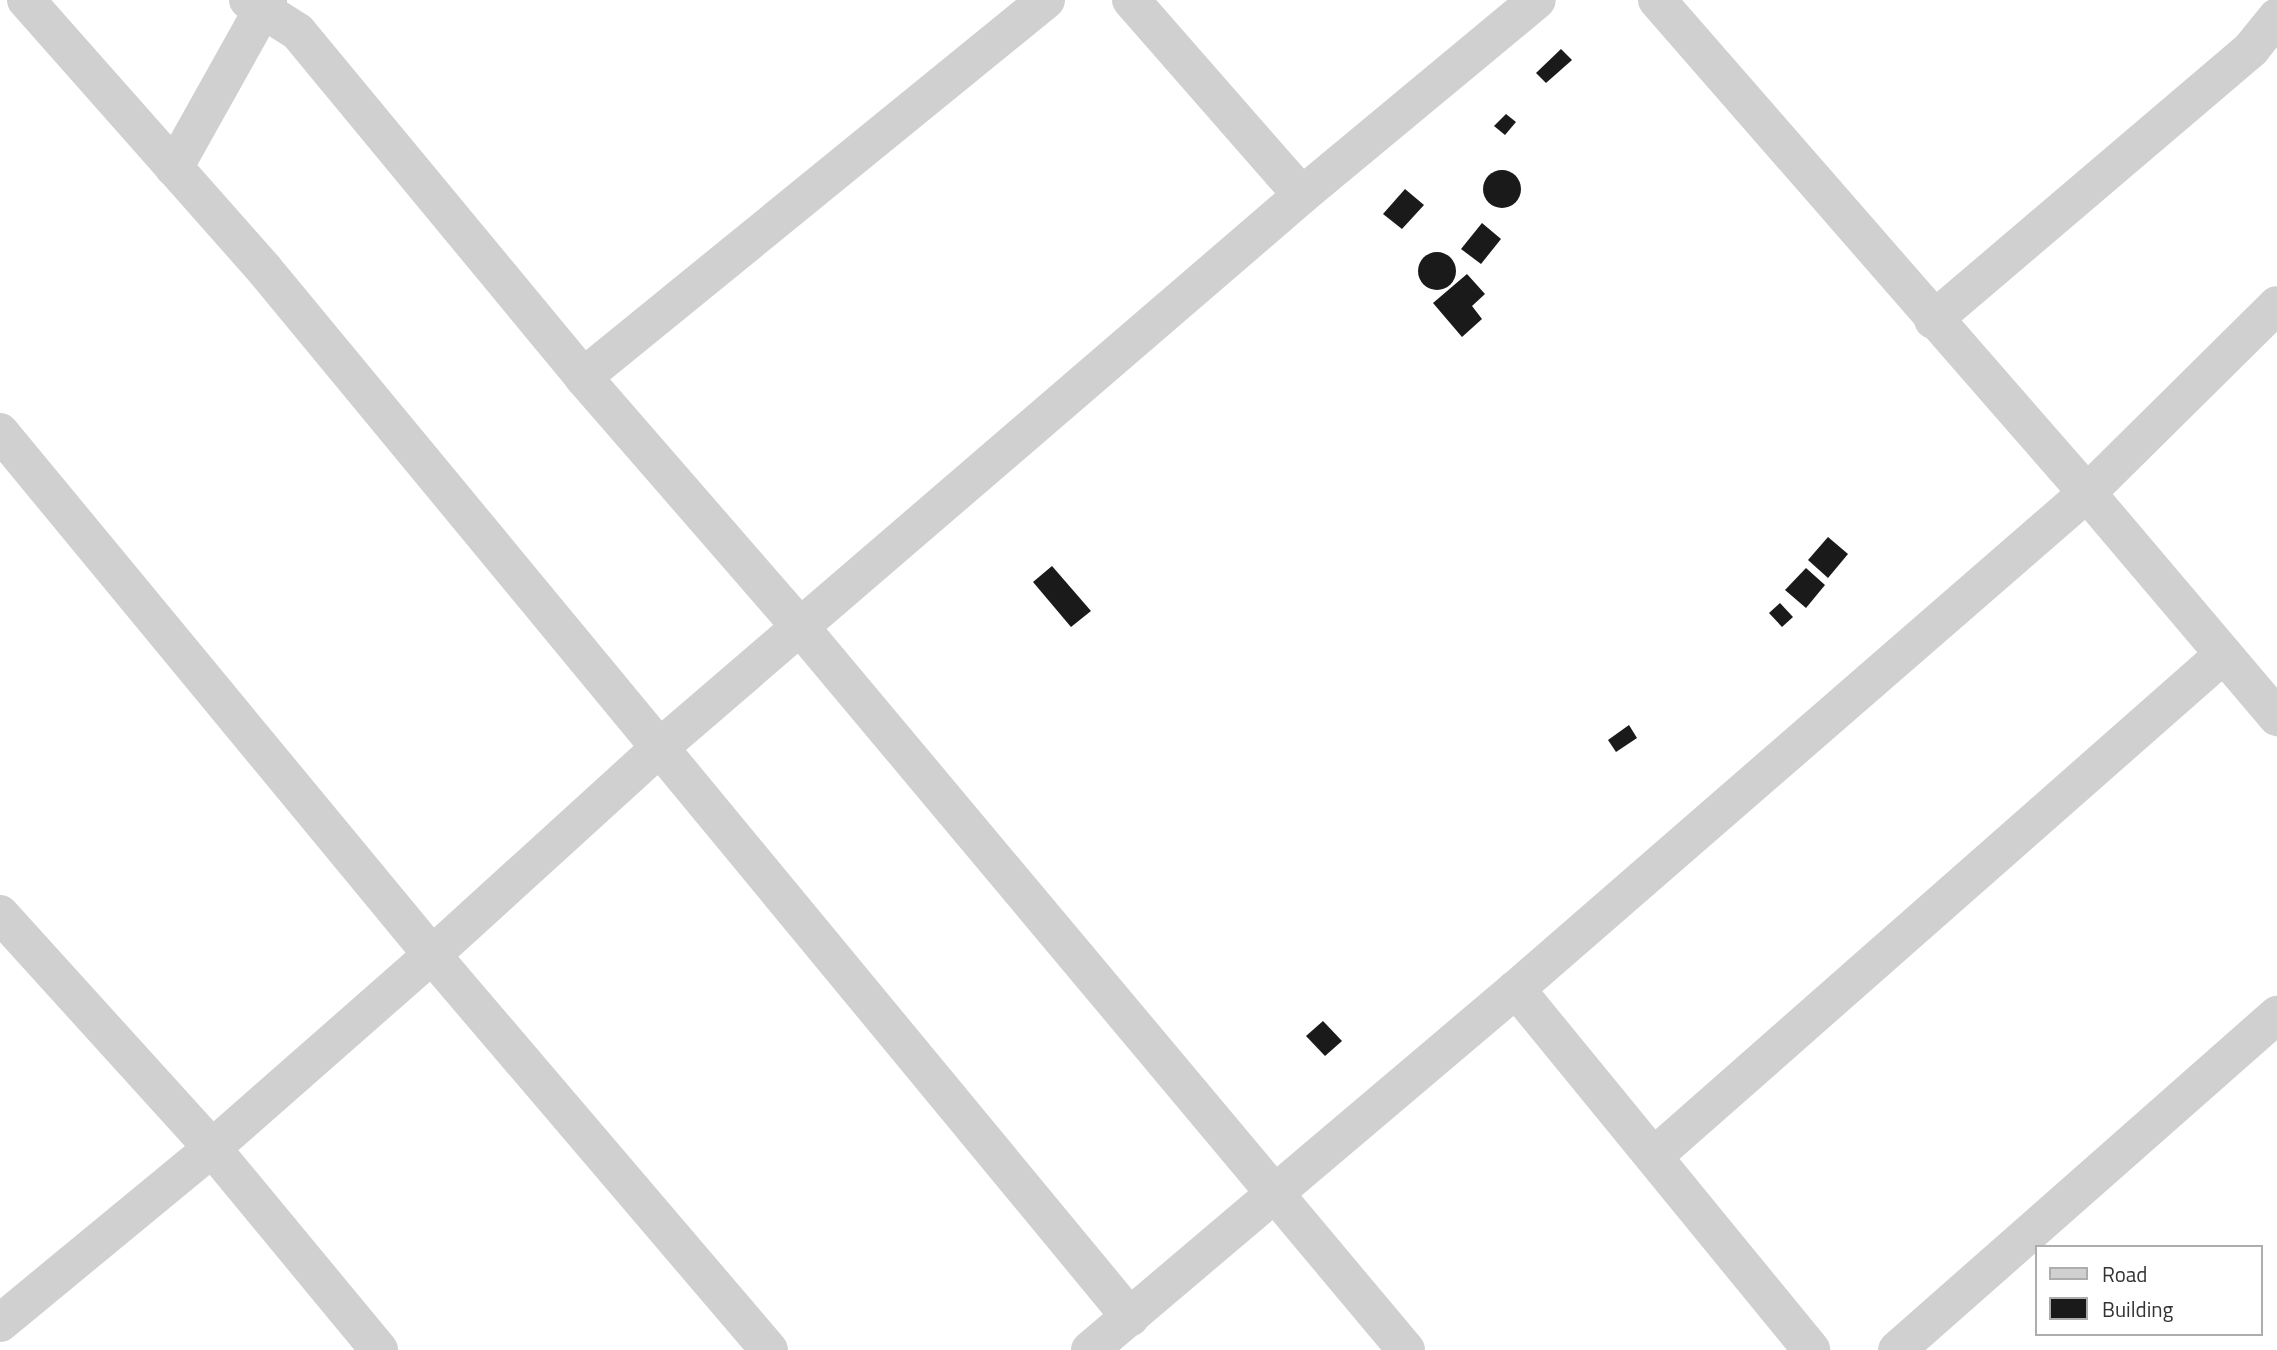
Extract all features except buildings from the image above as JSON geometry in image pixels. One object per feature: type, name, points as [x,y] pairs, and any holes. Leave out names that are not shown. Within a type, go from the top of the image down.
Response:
[{"type":"street","points":[[26,0],[264,269],[1130,1317]]},
{"type":"street","points":[[583,377],[1046,0]]},
{"type":"street","points":[[1131,0],[1302,195]]},
{"type":"street","points":[[0,1323],[212,1148],[432,955],[658,749],[1302,195],[1537,0]]},
{"type":"street","points":[[1657,0],[1933,320],[2087,493],[2277,717]]},
{"type":"street","points":[[174,168],[260,3],[298,32],[583,377],[801,628],[1406,1350]]},
{"type":"street","points":[[1933,320],[2250,49],[2277,18]]},
{"type":"street","points":[[1090,1350],[1273,1192],[1516,989],[2087,493],[2277,305]]},
{"type":"street","points":[[0,432],[432,955],[769,1350]]},
{"type":"street","points":[[1654,1156],[2223,654]]},
{"type":"street","points":[[3,924],[212,1148],[379,1350]]},
{"type":"street","points":[[1516,989],[1811,1350]]},
{"type":"street","points":[[1896,1350],[2277,1015]]}]
